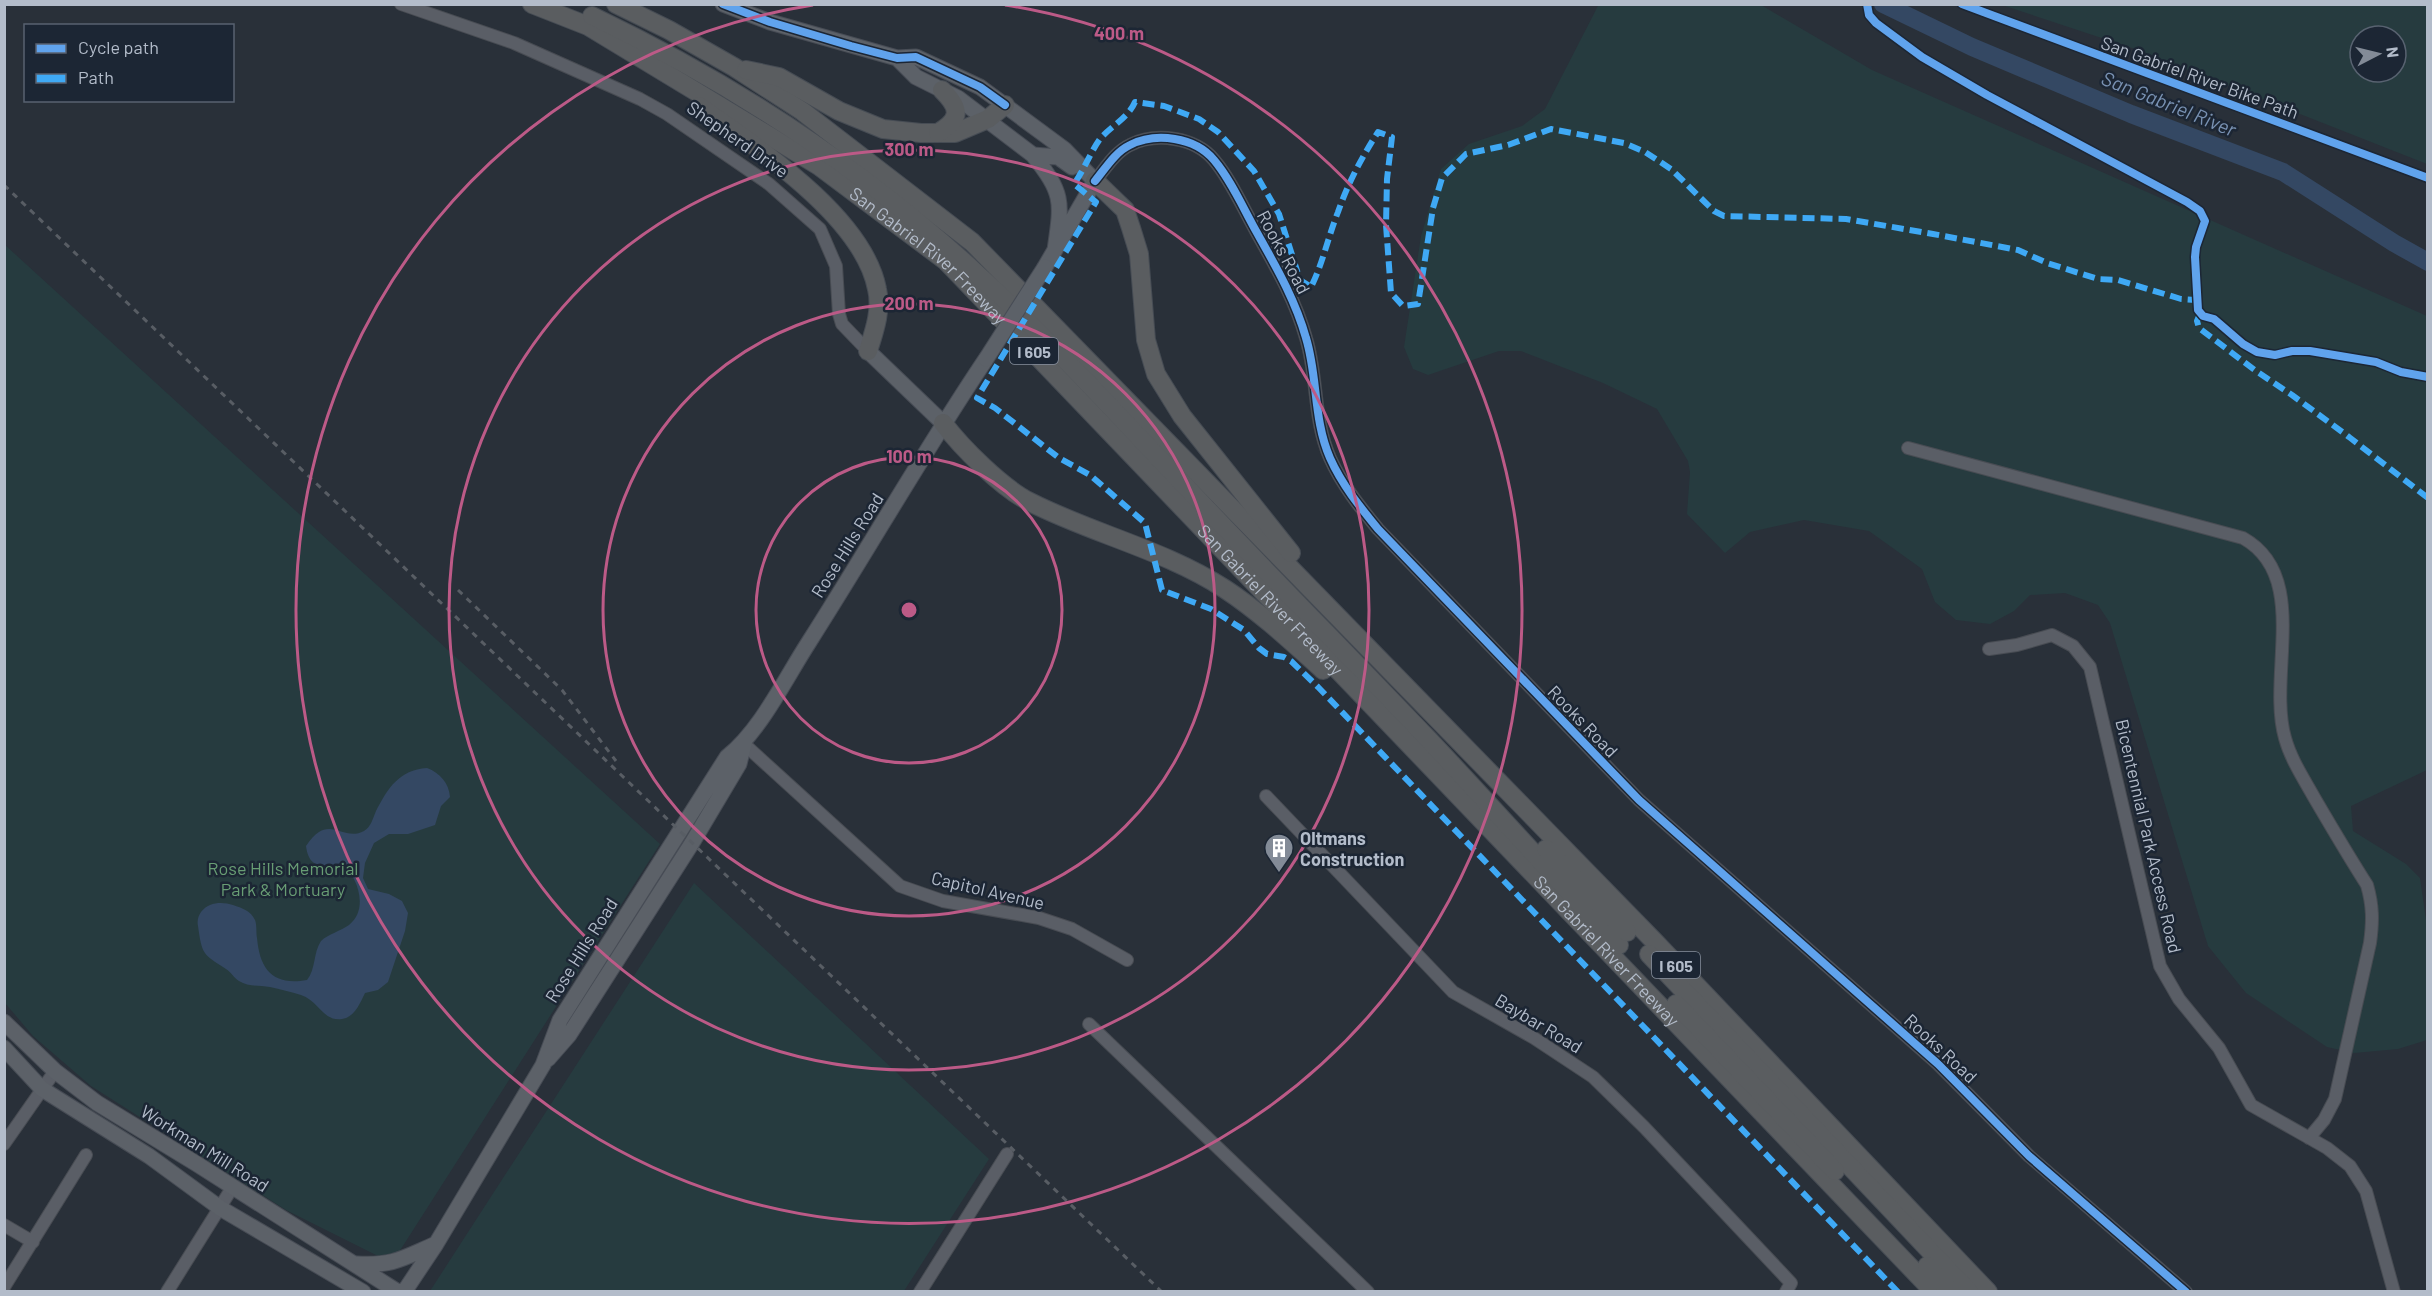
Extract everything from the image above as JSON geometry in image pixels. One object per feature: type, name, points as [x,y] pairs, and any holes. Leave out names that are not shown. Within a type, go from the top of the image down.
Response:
[{"type":"highway","name":"San Gabriel River Freeway","points":[[532,4],[588,26],[819,166],[946,261],[1934,1292]]},
{"type":"highway","points":[[566,4],[695,68],[771,114],[852,170],[974,271],[1036,330],[1148,446],[1951,1292]]},
{"type":"highway","points":[[583,4],[655,39],[764,101],[799,124],[823,126]]},
{"type":"highway","name":"San Gabriel River Freeway","points":[[616,4],[669,30],[734,67],[823,126],[972,242],[1655,942],[1988,1292]]},
{"type":"highway","points":[[588,26],[742,136],[817,195],[850,233],[868,264],[878,288],[879,308],[876,327],[868,351]]},
{"type":"highway","points":[[734,67],[779,77],[838,111],[883,129],[955,133],[988,119],[1005,105]]},
{"type":"highway","points":[[938,133],[952,125],[956,117],[956,108],[942,90]]},
{"type":"highway","points":[[1095,181],[1125,210],[1131,228],[1139,254],[1146,340],[1156,374],[1182,416],[1361,641]]},
{"type":"highway","points":[[944,423],[961,446],[1028,501],[1182,566],[1225,589],[1275,628],[1417,752]]},
{"type":"highway","points":[[1236,511],[1246,539],[1645,950],[1969,1292]]},
{"type":"main road","points":[[723,4],[770,22],[897,58],[916,57],[950,71],[980,87],[1064,149],[1095,181]]},
{"type":"main road","points":[[897,58],[916,77],[958,98],[1033,155],[1053,180],[1060,201],[1055,250]]},
{"type":"main road","points":[[1033,155],[1058,157],[1084,177],[1095,181]]},
{"type":"main road","name":"Rose Hills Road","points":[[404,1292],[436,1244],[543,1065],[560,1020],[727,757],[744,744],[944,423],[1045,267],[1095,181]]},
{"type":"main road","name":"Shepherd Drive","points":[[868,351],[944,423]]},
{"type":"main road","name":"Workman Mill Road","points":[[4,1022],[55,1071],[97,1103],[398,1292]]},
{"type":"main road","name":"Workman Mill Road","points":[[4,1048],[42,1089],[149,1156],[220,1208],[363,1292]]},
{"type":"main road","points":[[354,1264],[380,1265],[396,1262],[436,1244]]},
{"type":"street","name":"Shepherd Drive","points":[[401,4],[514,43],[640,99],[667,114],[769,184],[820,229],[836,266],[839,314],[842,324],[868,351]]},
{"type":"street","name":"Rooks Road","points":[[1095,181],[1112,160],[1129,145],[1156,138],[1181,140],[1201,149],[1214,159],[1295,305],[1307,341],[1317,416],[1330,457],[1351,495],[1378,530],[1639,800],[1938,1064],[2029,1156],[2186,1292]]},
{"type":"street","points":[[1908,448],[2243,538],[2258,546],[2268,559],[2280,584],[2283,605],[2280,681],[2285,736],[2295,764],[2367,885],[2373,904],[2370,943],[2335,1099],[2324,1120],[2309,1138]]},
{"type":"street","name":"Bicentennial Park Access Road","points":[[1989,649],[2017,645],[2052,635],[2073,646],[2090,667],[2160,966],[2179,999],[2218,1048],[2252,1105],[2328,1148],[2350,1166],[2367,1191],[2394,1292]]},
{"type":"street","name":"Capitol Avenue","points":[[744,744],[900,886],[943,901],[1039,918],[1061,925],[1127,960]]},
{"type":"street","name":"Baybar Road","points":[[1266,796],[1453,992],[1534,1038],[1593,1077],[1644,1126],[1788,1287]]},
{"type":"street","points":[[1089,1024],[1368,1292]]},
{"type":"street","points":[[4,1144],[55,1071]]},
{"type":"street","points":[[920,1292],[1008,1154]]},
{"type":"street","points":[[4,1287],[86,1155]]},
{"type":"street","points":[[167,1292],[232,1188]]},
{"type":"street","points":[[4,1225],[33,1242]]},
{"type":"green space","points":[[1599,4],[1761,5],[1872,70],[2427,316],[2427,770],[2351,806],[2353,831],[2406,864],[2420,878],[2427,927],[2427,1040],[2398,1049],[2354,1053],[2327,1047],[2246,993],[2208,946],[2110,623],[2098,605],[2065,593],[2030,595],[2014,611],[1990,624],[1956,620],[1935,602],[1922,569],[1869,531],[1804,520],[1750,532],[1725,553],[1687,514],[1690,472],[1688,461],[1657,409],[1603,383],[1521,351],[1499,351],[1428,375],[1413,369],[1404,347],[1421,236],[1441,169],[1469,144],[1522,126],[1545,109]]},
{"type":"green space","points":[[2002,5],[2427,5],[2427,164],[2135,49]]},
{"type":"green space","name":"Rose Hills Memorial Park & Mortuary","points":[[4,244],[660,844],[392,1263],[286,1210],[91,1086],[33,1036],[5,1003]]},
{"type":"green space","points":[[694,883],[989,1159],[904,1291],[430,1291]]},
{"type":"water","points":[[427,768],[443,779],[450,797],[441,806],[435,825],[408,834],[389,834],[374,843],[365,863],[363,878],[368,889],[389,894],[402,901],[408,913],[405,931],[388,982],[378,990],[365,993],[350,1016],[335,1019],[301,995],[242,983],[205,953],[198,926],[200,913],[204,908],[213,904],[233,905],[249,912],[255,920],[261,959],[270,973],[285,980],[307,980],[321,941],[355,919],[360,902],[357,885],[348,869],[342,864],[323,866],[313,863],[306,846],[314,836],[329,829],[356,834],[364,831],[370,825],[390,788],[402,776],[417,769]]},
{"type":"waterway","name":"San Gabriel River","points":[[1883,4],[1972,47],[2131,114],[2283,172],[2428,262]]},
{"type":"railway","points":[[4,185],[1162,1292]]},
{"type":"railway","points":[[458,590],[562,690],[616,761]]},
{"type":"marked path","points":[[1898,1292],[1318,687],[1291,661],[1284,657],[1267,654],[1244,630],[1211,609],[1162,590],[1145,523],[1090,475],[1059,458],[995,408],[977,398],[1096,202],[1074,184],[1100,139],[1128,113],[1135,102],[1164,106],[1199,119],[1218,132],[1254,171],[1279,214],[1300,280],[1311,287],[1334,221],[1361,161],[1378,132],[1392,137],[1387,179],[1386,225],[1391,293],[1403,306],[1418,304],[1433,208],[1442,178],[1466,154],[1508,145],[1551,129],[1624,143],[1645,152],[1671,169],[1714,211],[1724,216],[1846,219],[1933,234],[2018,250],[2047,263],[2098,279],[2118,280],[2181,299],[2196,300]]},
{"type":"marked path","points":[[2200,314],[2197,321],[2199,328],[2349,437],[2428,498]]},
{"type":"cycle path","points":[[723,4],[770,22],[851,46],[897,58],[916,57],[980,87],[1005,105]]},
{"type":"cycle path","points":[[1867,4],[1869,15],[1876,23],[1922,57],[2200,211],[2205,221],[2195,257],[2198,310],[2203,316],[2214,319],[2243,344],[2257,352],[2275,355],[2292,351],[2310,351],[2376,362],[2401,372],[2428,377]]},
{"type":"cycle path","name":"San Gabriel River Bike Path","points":[[1962,4],[2428,178]]},
{"type":"cycle path","points":[[1095,181],[1125,148],[1151,139],[1175,139],[1186,142],[1197,146],[1214,160],[1236,194],[1296,310],[1310,353],[1318,413],[1330,458],[1346,487],[1378,529],[1639,800],[1938,1064],[2029,1156],[2186,1292]]},
{"type":"place","name":"Oltmans Construction","points":[[1279,874]]}]
